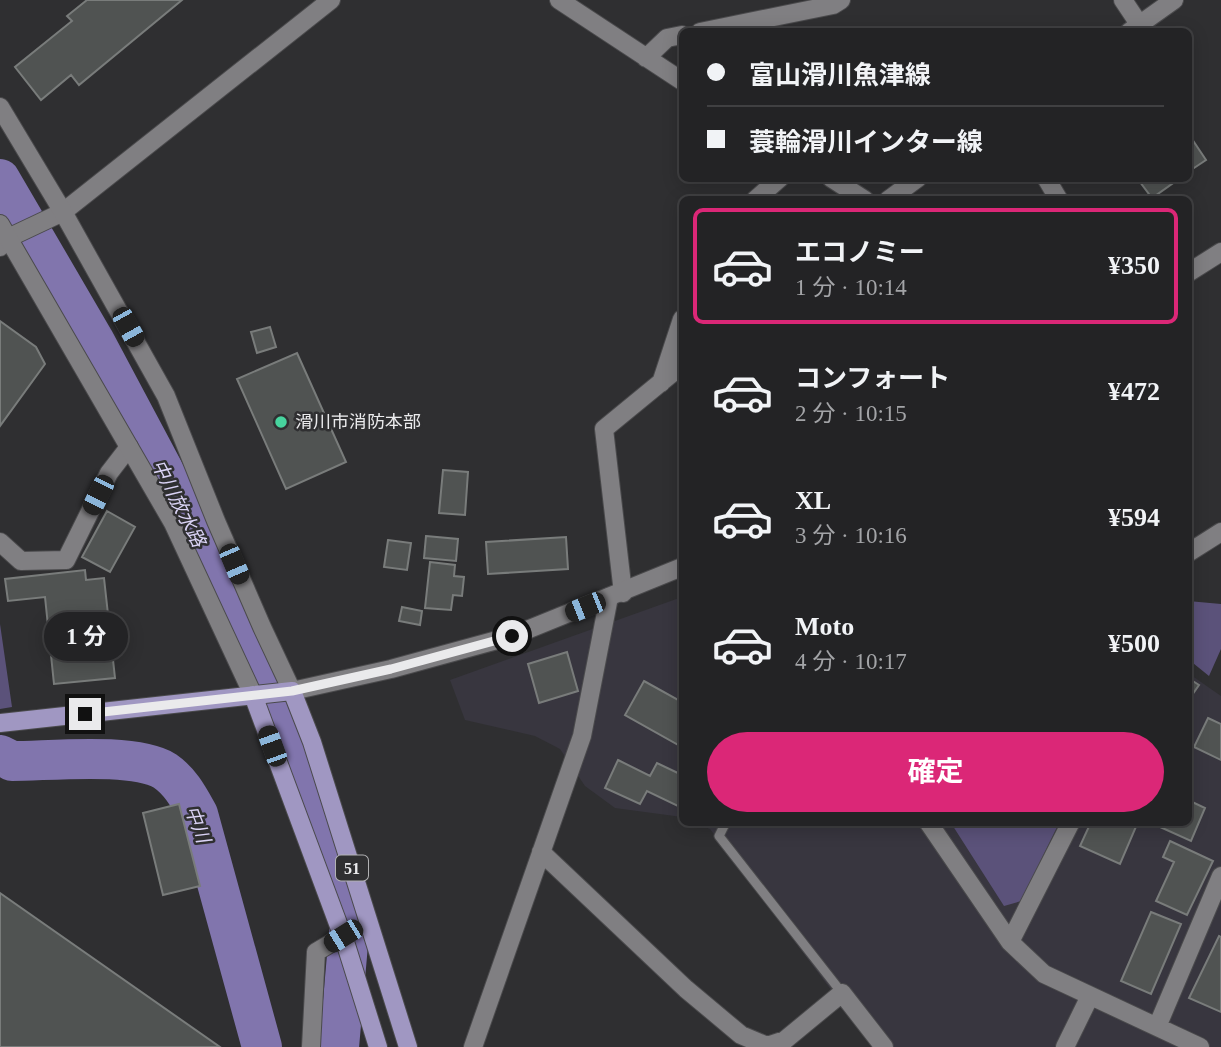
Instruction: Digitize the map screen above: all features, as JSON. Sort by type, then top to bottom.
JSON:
[{"type":"main road","points":[[0,723],[292,691]]},
{"type":"main road","name":"51","points":[[292,691],[312,742],[408,1047]]},
{"type":"main road","name":"51","points":[[253,695],[343,936],[378,1047]]},
{"type":"street","points":[[253,695],[173,523],[3,236],[63,212],[331,0]]},
{"type":"street","points":[[559,0],[679,79]]},
{"type":"street","points":[[720,28],[833,5],[841,0]]},
{"type":"street","points":[[1123,0],[1134,28],[1174,0]]},
{"type":"street","points":[[646,58],[667,38],[679,36]]},
{"type":"street","points":[[0,107],[63,212],[166,396],[226,545],[292,691],[391,669],[512,636],[679,568]]},
{"type":"street","points":[[760,196],[775,182]]},
{"type":"street","points":[[837,182],[859,196]]},
{"type":"street","points":[[893,196],[913,182]]},
{"type":"street","points":[[1192,270],[1221,252]]},
{"type":"street","points":[[661,383],[679,328]]},
{"type":"street","points":[[472,1047],[582,736],[616,595],[604,429],[679,368]]},
{"type":"street","points":[[0,542],[22,561],[66,560],[109,473],[129,447]]},
{"type":"street","points":[[1192,550],[1221,532]]},
{"type":"street","points":[[931,826],[1010,942],[1044,974],[1200,1047]]},
{"type":"street","points":[[1010,942],[1069,826]]},
{"type":"street","points":[[541,852],[686,989],[741,1035],[766,1046],[785,1040],[842,993],[884,1047]]},
{"type":"street","points":[[1157,1027],[1221,876]]},
{"type":"street","points":[[311,1047],[316,952],[343,936]]},
{"type":"street","points":[[1065,1047],[1090,996]]},
{"type":"lane","points":[[724,826],[719,836],[842,993]]},
{"type":"shaded area","points":[[679,598],[679,817],[615,808],[585,786],[560,749],[535,736],[465,720],[450,680]]},
{"type":"shaded area","points":[[1192,601],[1221,604],[1221,649],[1209,676],[1192,662]]},
{"type":"shaded area","points":[[0,624],[12,707],[0,709]]},
{"type":"shaded area","points":[[1192,676],[1221,696],[1221,1047],[874,1047],[710,829],[702,826],[1192,826]]},
{"type":"shaded area","points":[[953,826],[1058,826],[1021,901],[1004,906]]},
{"type":"building","points":[[87,0],[182,0],[79,85],[71,75],[41,100],[15,67],[72,21],[67,16]]},
{"type":"building","points":[[1192,139],[1206,160],[1192,169]]},
{"type":"building","points":[[1140,182],[1175,182],[1155,196],[1150,196]]},
{"type":"building","points":[[0,321],[36,347],[45,364],[0,426]]},
{"type":"building","points":[[270,327],[276,347],[257,353],[251,332]]},
{"type":"building","points":[[297,353],[346,462],[286,489],[237,379]]},
{"type":"building","points":[[443,470],[468,472],[465,515],[439,513]]},
{"type":"building","points":[[107,511],[135,527],[110,572],[82,557]]},
{"type":"building","points":[[426,536],[458,539],[456,561],[424,558]]},
{"type":"building","points":[[566,537],[568,569],[488,574],[486,542]]},
{"type":"building","points":[[388,540],[411,543],[407,570],[384,567]]},
{"type":"building","points":[[430,562],[455,565],[454,576],[464,577],[462,596],[453,595],[451,610],[425,608]]},
{"type":"building","points":[[85,570],[86,580],[104,578],[115,678],[54,684],[45,597],[8,601],[5,579]]},
{"type":"building","points":[[402,607],[422,611],[420,625],[399,621]]},
{"type":"building","points":[[567,652],[578,691],[539,703],[528,664]]},
{"type":"building","points":[[644,681],[679,700],[679,745],[625,715]]},
{"type":"building","points":[[1192,681],[1199,685],[1192,695]]},
{"type":"building","points":[[1208,718],[1221,724],[1221,760],[1194,747]]},
{"type":"building","points":[[618,760],[650,776],[657,763],[679,774],[679,807],[647,791],[640,804],[605,788]]},
{"type":"building","points":[[1192,802],[1205,808],[1191,841],[1158,826],[1192,826]]},
{"type":"building","points":[[179,804],[200,886],[163,895],[143,813]]},
{"type":"building","points":[[1089,826],[1136,826],[1120,864],[1080,846]]},
{"type":"building","points":[[1170,841],[1213,861],[1187,915],[1156,901],[1174,862],[1163,857]]},
{"type":"building","points":[[0,893],[220,1047],[0,1047]]},
{"type":"building","points":[[1151,912],[1181,924],[1151,994],[1121,981]]},
{"type":"building","points":[[1219,936],[1221,937],[1221,1012],[1189,998]]},
{"type":"waterway","name":"中川放水路","points":[[0,179],[94,340],[191,522],[288,748],[351,910],[339,1047]]},
{"type":"waterway","name":"中川","points":[[0,755],[12,761],[133,761],[165,771],[176,780],[198,814],[262,1047]]},
{"type":"place","name":"滑川市消防本部","points":[[281,422]]},
{"type":"route","points":[[85,714],[292,691],[391,669],[512,636]]}]
